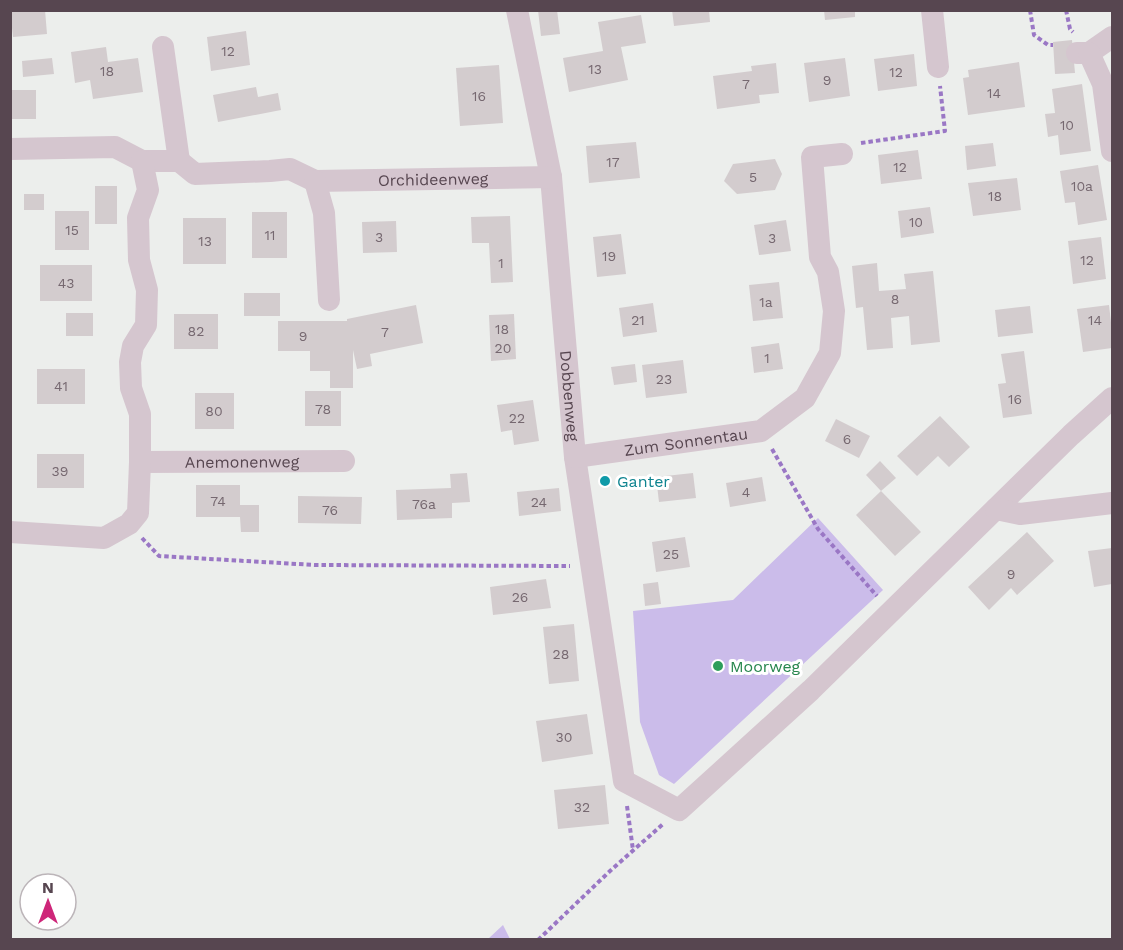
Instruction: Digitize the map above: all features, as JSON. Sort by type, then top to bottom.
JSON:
[{"type":"street","name":"Dobbenweg","points":[[517,10],[551,177],[575,458],[624,781]]},
{"type":"street","points":[[932,10],[939,67]]},
{"type":"street","points":[[1113,37],[1083,53],[1103,84],[1113,151]]},
{"type":"street","points":[[163,46],[179,161]]},
{"type":"street","name":"Orchideenweg","points":[[10,149],[115,147],[142,161],[179,161],[195,174],[290,169],[315,181],[551,177]]},
{"type":"street","name":"Zum Sonnentau","points":[[575,458],[761,430],[806,398],[830,354],[834,311],[828,272],[820,257],[812,157],[842,154]]},
{"type":"street","points":[[10,532],[104,538],[129,524],[138,513],[140,414],[130,388],[130,363],[133,346],[146,325],[147,290],[139,260],[138,218],[148,190],[142,161]]},
{"type":"street","points":[[315,181],[324,213],[329,300]]},
{"type":"street","points":[[624,781],[679,810],[811,690],[1071,435],[1113,398]]},
{"type":"street","name":"Anemonenweg","points":[[140,462],[344,461]]},
{"type":"street","points":[[996,509],[1020,514],[1113,503]]},
{"type":"path","points":[[1030,10],[1034,35],[1048,45],[1053,45]]},
{"type":"path","points":[[842,154],[862,142],[945,131],[939,67]]},
{"type":"path","points":[[761,430],[818,529],[891,611]]},
{"type":"path","points":[[129,524],[159,556],[315,565],[592,566]]},
{"type":"path","points":[[624,781],[633,850]]},
{"type":"path","points":[[538,939],[679,810]]},
{"type":"shaded area","name":"Moorweg","points":[[818,518],[883,590],[674,784],[659,775],[640,722],[633,611],[733,600]]},
{"type":"shaded area","points":[[503,925],[510,939],[488,939]]},
{"type":"building","points":[[10,10],[45,10],[47,34],[13,37]]},
{"type":"building","points":[[538,10],[557,10],[560,34],[541,36]]},
{"type":"building","points":[[672,10],[709,10],[710,22],[674,26]]},
{"type":"building","points":[[824,10],[855,10],[855,17],[825,20]]},
{"type":"building","points":[[641,15],[646,43],[621,47],[628,80],[569,92],[563,58],[603,51],[598,22]]},
{"type":"building","points":[[246,31],[250,65],[211,71],[207,37]]},
{"type":"building","points":[[1072,40],[1075,73],[1055,74],[1053,42]]},
{"type":"building","points":[[106,47],[108,62],[138,58],[143,92],[93,99],[90,80],[75,83],[71,52]]},
{"type":"building","points":[[914,54],[917,86],[878,91],[874,59]]},
{"type":"building","points":[[52,58],[54,74],[23,77],[22,61]]},
{"type":"building","points":[[845,58],[850,96],[809,102],[804,63]]},
{"type":"building","points":[[1019,62],[1025,107],[968,115],[963,78],[969,77],[968,70]]},
{"type":"building","points":[[776,63],[779,93],[759,95],[760,103],[717,109],[713,76],[752,71],[751,66]]},
{"type":"building","points":[[499,65],[503,123],[460,126],[456,68]]},
{"type":"building","points":[[1082,84],[1091,151],[1060,155],[1058,135],[1048,137],[1045,114],[1055,113],[1052,89]]},
{"type":"building","points":[[256,87],[258,97],[278,93],[281,110],[218,122],[213,95]]},
{"type":"building","points":[[10,90],[36,90],[36,119],[10,119]]},
{"type":"building","points":[[636,142],[640,178],[589,183],[586,146]]},
{"type":"building","points":[[993,143],[996,166],[967,170],[965,146]]},
{"type":"building","points":[[918,150],[922,179],[881,184],[878,155]]},
{"type":"building","points":[[775,159],[782,174],[775,190],[737,194],[724,181],[733,164]]},
{"type":"building","points":[[1098,165],[1107,220],[1078,225],[1075,202],[1065,203],[1060,171]]},
{"type":"building","points":[[1017,178],[1021,210],[973,216],[968,183]]},
{"type":"building","points":[[95,186],[117,186],[117,224],[95,224]]},
{"type":"building","points":[[24,194],[44,194],[44,210],[24,210]]},
{"type":"building","points":[[930,207],[934,233],[901,238],[898,211]]},
{"type":"building","points":[[55,211],[89,211],[89,250],[55,250]]},
{"type":"building","points":[[252,212],[287,212],[287,258],[252,258]]},
{"type":"building","points":[[510,216],[513,282],[491,283],[489,243],[472,243],[471,217]]},
{"type":"building","points":[[183,218],[226,218],[226,264],[183,264]]},
{"type":"building","points":[[786,220],[791,251],[759,255],[754,225]]},
{"type":"building","points":[[396,221],[397,252],[363,253],[362,222]]},
{"type":"building","points":[[621,234],[626,274],[597,277],[593,237]]},
{"type":"building","points":[[1101,237],[1106,279],[1073,284],[1068,241]]},
{"type":"building","points":[[877,263],[879,291],[906,289],[904,274],[933,271],[940,342],[911,345],[909,316],[891,318],[893,348],[867,350],[863,307],[856,308],[852,266]]},
{"type":"building","points":[[40,265],[92,265],[92,301],[40,301]]},
{"type":"building","points":[[779,282],[783,318],[753,321],[749,285]]},
{"type":"building","points":[[244,293],[280,293],[280,316],[244,316]]},
{"type":"building","points":[[653,303],[657,332],[623,337],[619,308]]},
{"type":"building","points":[[416,305],[423,343],[370,354],[372,366],[357,369],[353,350],[353,388],[330,388],[330,371],[310,371],[310,351],[278,351],[278,321],[347,321],[347,319]]},
{"type":"building","points":[[1109,305],[1112,348],[1083,352],[1077,309]]},
{"type":"building","points":[[1030,306],[1033,333],[998,337],[995,310]]},
{"type":"building","points":[[66,313],[93,313],[93,336],[66,336]]},
{"type":"building","points":[[174,314],[218,314],[218,349],[174,349]]},
{"type":"building","points":[[514,314],[516,359],[491,361],[489,315]]},
{"type":"building","points":[[779,343],[783,369],[754,373],[751,347]]},
{"type":"building","points":[[1024,351],[1032,414],[1003,418],[998,384],[1006,383],[1001,354]]},
{"type":"building","points":[[683,360],[687,393],[646,398],[642,365]]},
{"type":"building","points":[[635,364],[637,382],[614,385],[611,367]]},
{"type":"building","points":[[37,369],[85,369],[85,404],[37,404]]},
{"type":"building","points":[[305,391],[341,391],[341,426],[305,426]]},
{"type":"building","points":[[195,393],[234,393],[234,429],[195,429]]},
{"type":"building","points":[[533,400],[539,441],[514,445],[512,430],[501,432],[497,405]]},
{"type":"building","points":[[940,416],[970,447],[949,467],[938,456],[917,476],[897,456]]},
{"type":"building","points":[[836,419],[870,436],[859,458],[825,441]]},
{"type":"building","points":[[37,454],[84,454],[84,488],[37,488]]},
{"type":"building","points":[[880,461],[896,478],[881,491],[866,475]]},
{"type":"building","points":[[467,473],[470,502],[452,503],[452,518],[397,520],[396,490],[451,488],[450,474]]},
{"type":"building","points":[[693,473],[696,498],[659,502],[656,477]]},
{"type":"building","points":[[762,477],[766,501],[730,507],[726,483]]},
{"type":"building","points":[[196,485],[240,485],[240,505],[259,505],[259,532],[241,532],[240,517],[196,517]]},
{"type":"building","points":[[559,488],[561,511],[519,516],[517,492]]},
{"type":"building","points":[[881,491],[921,532],[895,556],[856,515]]},
{"type":"building","points":[[298,496],[362,497],[361,524],[298,523]]},
{"type":"building","points":[[1027,532],[1054,561],[1017,595],[1011,588],[989,610],[968,587]]},
{"type":"building","points":[[685,537],[690,567],[656,572],[652,542]]},
{"type":"building","points":[[1112,548],[1112,584],[1094,587],[1088,551]]},
{"type":"building","points":[[546,579],[551,608],[493,615],[490,587]]},
{"type":"building","points":[[658,582],[661,604],[645,606],[643,584]]},
{"type":"building","points":[[574,624],[579,681],[549,684],[543,627]]},
{"type":"building","points":[[587,714],[593,754],[542,762],[536,721]]},
{"type":"building","points":[[605,785],[609,824],[558,829],[554,790]]},
{"type":"place","name":"Ganter","points":[[605,481]]},
{"type":"place","name":"Moorweg","points":[[718,666]]}]
